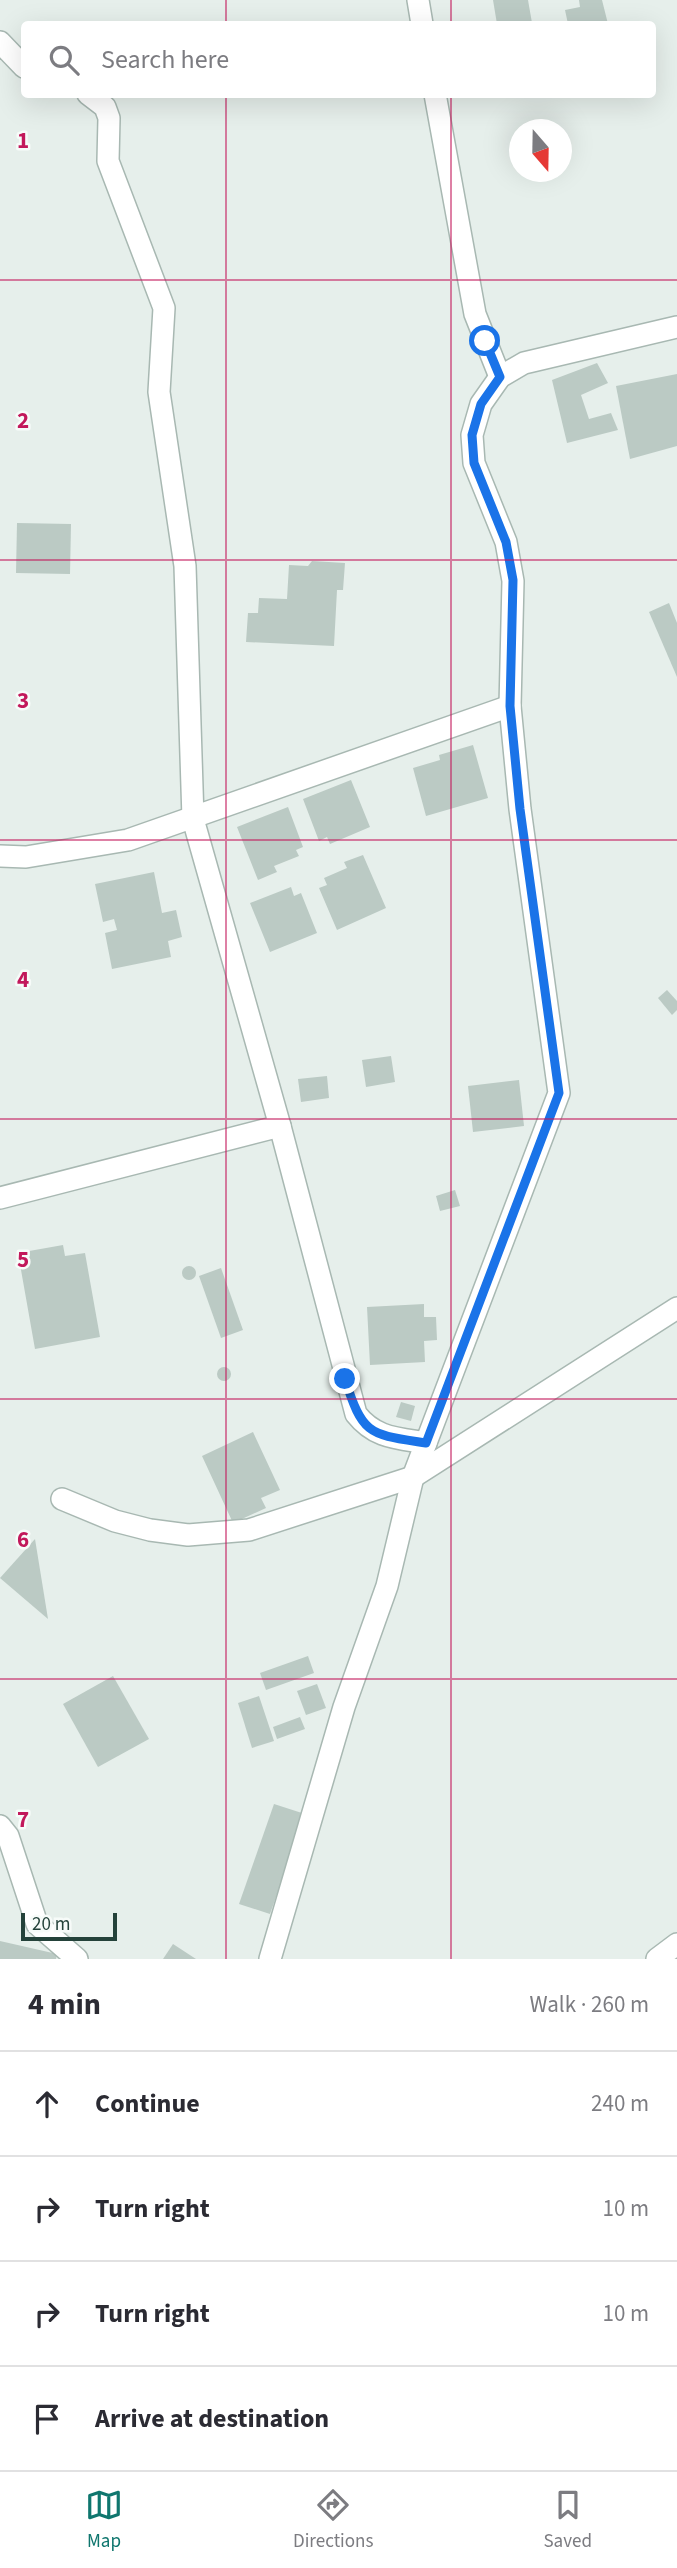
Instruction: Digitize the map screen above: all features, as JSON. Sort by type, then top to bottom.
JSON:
[{"type":"street","points":[[418,0],[422,21]]},
{"type":"street","points":[[0,42],[21,64]]},
{"type":"street","points":[[93,98],[105,107],[109,118],[108,161],[164,308],[159,392],[185,566],[193,819],[280,1126],[356,1414],[367,1429],[380,1436],[426,1443]]},
{"type":"street","points":[[436,98],[475,314],[500,377]]},
{"type":"street","points":[[270,1959],[344,1707],[387,1586],[413,1477],[559,1093],[520,809],[510,706],[513,580],[506,542],[474,463],[472,435],[481,404],[500,377],[524,363],[677,327]]},
{"type":"street","points":[[0,856],[26,857],[128,840],[510,706]]},
{"type":"street","points":[[0,1198],[280,1126]]},
{"type":"street","points":[[62,1499],[115,1521],[150,1530],[187,1535],[222,1535],[249,1530],[413,1477],[677,1308]]},
{"type":"street","points":[[0,1826],[8,1836],[37,1924],[77,1959]]},
{"type":"street","points":[[657,1959],[677,1944]]},
{"type":"building","points":[[493,0],[528,0],[532,21],[496,21]]},
{"type":"building","points":[[579,0],[602,0],[607,21],[567,21],[565,10],[580,7]]},
{"type":"building","points":[[597,363],[608,383],[581,395],[589,419],[611,413],[618,430],[567,443],[552,380]]},
{"type":"building","points":[[677,374],[677,446],[630,459],[616,386]]},
{"type":"building","points":[[17,523],[71,524],[70,574],[16,573]]},
{"type":"building","points":[[312,561],[345,563],[343,590],[337,590],[334,646],[246,642],[248,613],[258,613],[259,598],[287,599],[289,565],[308,566]]},
{"type":"building","points":[[669,603],[677,623],[677,677],[649,612]]},
{"type":"building","points":[[473,745],[488,798],[426,816],[413,768],[440,760],[439,755]]},
{"type":"building","points":[[351,780],[370,827],[330,844],[327,837],[319,841],[303,799]]},
{"type":"building","points":[[288,807],[303,847],[296,850],[299,856],[274,866],[277,872],[258,880],[237,827]]},
{"type":"building","points":[[363,855],[386,908],[337,930],[319,888],[327,885],[324,878],[347,868],[344,862]]},
{"type":"building","points":[[154,872],[162,913],[176,910],[182,937],[168,941],[171,957],[112,969],[105,933],[117,930],[114,919],[103,922],[95,884]]},
{"type":"building","points":[[291,887],[294,896],[301,893],[317,933],[270,952],[250,903]]},
{"type":"building","points":[[667,990],[677,1001],[677,1010],[672,1015],[658,998]]},
{"type":"building","points":[[391,1056],[395,1082],[366,1087],[362,1060]]},
{"type":"building","points":[[327,1076],[329,1098],[301,1102],[298,1079]]},
{"type":"building","points":[[519,1080],[524,1126],[473,1132],[468,1086]]},
{"type":"building","points":[[455,1190],[460,1206],[440,1211],[436,1196]]},
{"type":"building","points":[[63,1245],[65,1256],[85,1253],[100,1337],[35,1349],[18,1253]]},
{"type":"building","points":[[189,1266],[194,1268],[194,1278],[189,1280],[184,1278],[182,1273],[184,1268]]},
{"type":"building","points":[[221,1268],[243,1330],[221,1338],[199,1276]]},
{"type":"building","points":[[424,1304],[424,1317],[436,1317],[437,1340],[424,1341],[425,1362],[370,1365],[367,1307]]},
{"type":"building","points":[[224,1367],[229,1369],[229,1379],[224,1381],[219,1379],[217,1374],[219,1369]]},
{"type":"building","points":[[401,1402],[415,1406],[411,1421],[396,1417]]},
{"type":"building","points":[[253,1432],[280,1490],[261,1498],[266,1508],[233,1523],[202,1456]]},
{"type":"building","points":[[35,1539],[48,1619],[0,1578]]},
{"type":"building","points":[[308,1656],[314,1673],[266,1690],[260,1673]]},
{"type":"building","points":[[113,1676],[149,1739],[98,1767],[63,1704]]},
{"type":"building","points":[[317,1684],[326,1708],[306,1715],[297,1691]]},
{"type":"building","points":[[259,1696],[274,1741],[252,1748],[238,1703]]},
{"type":"building","points":[[300,1717],[305,1729],[277,1739],[273,1727]]},
{"type":"building","points":[[274,1804],[305,1814],[270,1914],[239,1904]]},
{"type":"building","points":[[0,1941],[57,1954],[56,1959],[0,1959]]},
{"type":"building","points":[[173,1944],[196,1959],[163,1959]]},
{"type":"route","points":[[345,1379],[356,1414],[367,1429],[380,1436],[426,1443],[559,1093],[520,809],[510,706],[513,580],[506,542],[474,463],[472,435],[481,404],[500,377],[485,341]]}]
